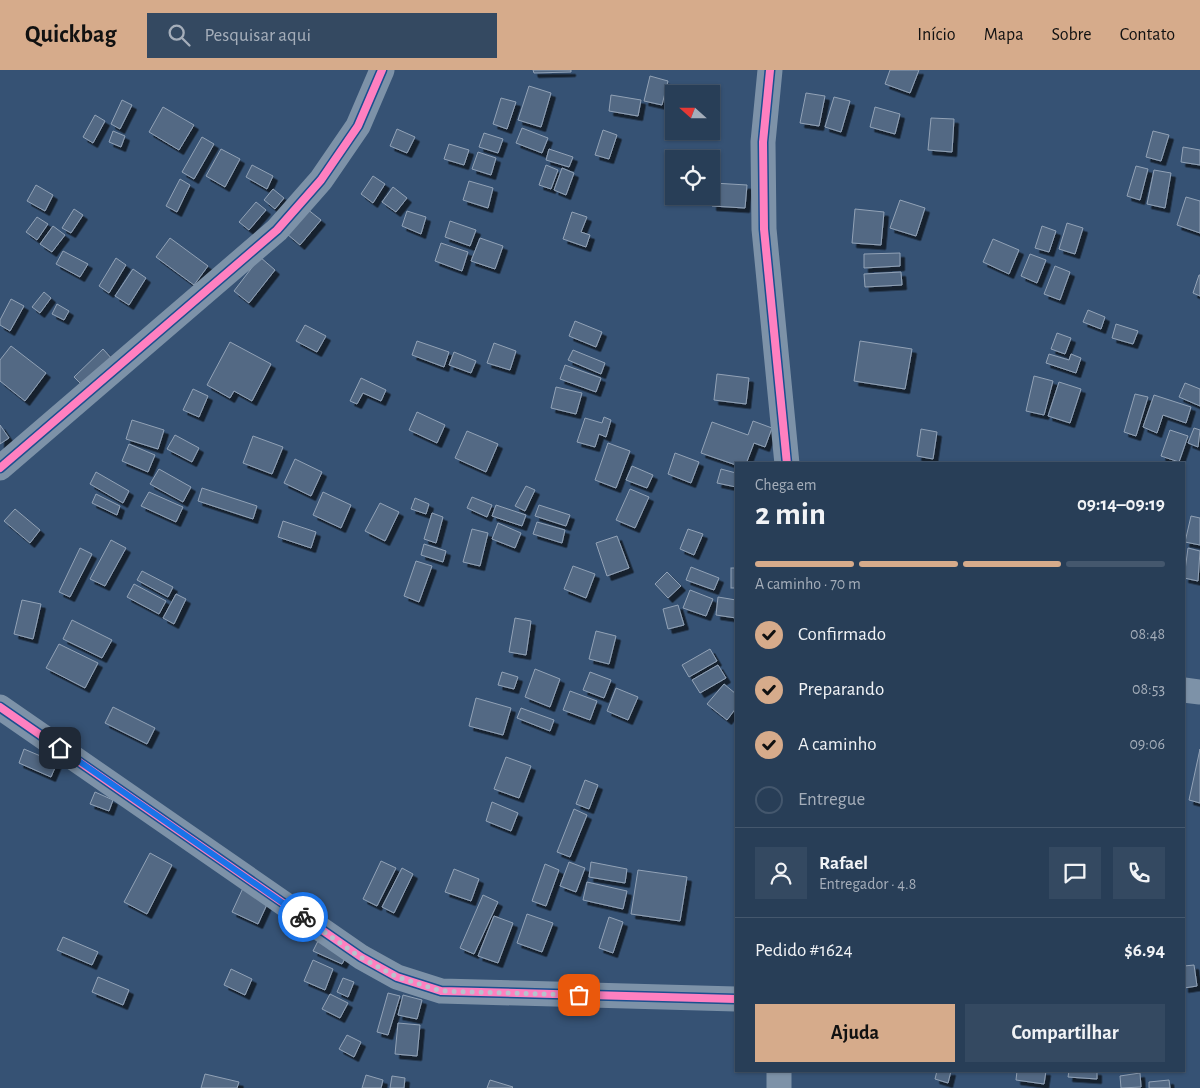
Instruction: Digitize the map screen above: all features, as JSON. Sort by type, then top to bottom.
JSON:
[{"type":"street","points":[[0,468],[277,230],[321,180],[358,126],[382,70]]},
{"type":"street","points":[[770,70],[764,142],[764,229],[787,462]]},
{"type":"street","points":[[1185,690],[1200,692]]},
{"type":"street","points":[[0,707],[360,957],[397,977],[441,991],[735,999]]},
{"type":"street","points":[[778,1088],[779,1072]]},
{"type":"building","points":[[533,70],[571,70],[571,72],[534,73]]},
{"type":"building","points":[[890,70],[919,70],[910,93],[885,84]]},
{"type":"building","points":[[650,76],[668,81],[667,85],[665,85],[662,105],[644,101]]},
{"type":"building","points":[[529,86],[551,93],[541,127],[518,120]]},
{"type":"building","points":[[806,93],[825,96],[819,126],[800,123]]},
{"type":"building","points":[[611,95],[641,100],[638,116],[609,111]]},
{"type":"building","points":[[834,97],[850,101],[841,132],[825,127]]},
{"type":"building","points":[[501,98],[516,102],[507,129],[493,124]]},
{"type":"building","points":[[122,100],[132,105],[120,129],[111,124]]},
{"type":"building","points":[[163,107],[194,125],[179,150],[149,132]]},
{"type":"building","points":[[875,107],[900,114],[895,134],[870,127]]},
{"type":"building","points":[[95,115],[105,121],[93,143],[83,137]]},
{"type":"building","points":[[931,118],[954,119],[952,152],[928,150]]},
{"type":"building","points":[[522,128],[548,138],[542,153],[516,143]]},
{"type":"building","points":[[397,129],[415,137],[407,153],[390,146]]},
{"type":"building","points":[[603,130],[617,135],[609,159],[595,155]]},
{"type":"building","points":[[113,131],[125,136],[121,147],[109,142]]},
{"type":"building","points":[[1153,131],[1169,135],[1161,161],[1146,157]]},
{"type":"building","points":[[484,133],[503,139],[498,153],[479,147]]},
{"type":"building","points":[[202,137],[214,144],[194,179],[182,172]]},
{"type":"building","points":[[449,144],[469,150],[464,165],[444,159]]},
{"type":"building","points":[[1183,147],[1200,150],[1200,165],[1181,162]]},
{"type":"building","points":[[221,149],[240,159],[225,187],[206,176]]},
{"type":"building","points":[[549,149],[573,157],[569,167],[546,160]]},
{"type":"building","points":[[478,152],[496,158],[491,175],[472,169]]},
{"type":"building","points":[[252,165],[273,176],[267,189],[246,177]]},
{"type":"building","points":[[546,165],[558,170],[551,189],[539,185]]},
{"type":"building","points":[[1136,166],[1148,169],[1140,200],[1127,196]]},
{"type":"building","points":[[562,168],[574,173],[566,195],[554,190]]},
{"type":"building","points":[[1154,170],[1171,173],[1165,208],[1147,204]]},
{"type":"building","points":[[373,176],[385,184],[373,203],[361,194]]},
{"type":"building","points":[[180,179],[190,185],[177,212],[166,206]]},
{"type":"building","points":[[469,181],[493,188],[488,208],[463,200]]},
{"type":"building","points":[[720,183],[747,185],[745,208],[712,206],[720,205]]},
{"type":"building","points":[[36,185],[53,195],[45,211],[27,201]]},
{"type":"building","points":[[393,187],[407,198],[396,212],[382,202]]},
{"type":"building","points":[[273,189],[284,198],[275,209],[264,200]]},
{"type":"building","points":[[1186,197],[1200,201],[1200,233],[1177,225]]},
{"type":"building","points":[[900,200],[925,208],[916,236],[890,228]]},
{"type":"building","points":[[256,202],[266,210],[249,230],[239,222]]},
{"type":"building","points":[[74,209],[83,215],[71,233],[62,228]]},
{"type":"building","points":[[307,209],[321,220],[300,245],[287,234]]},
{"type":"building","points":[[855,209],[884,212],[881,245],[852,243]]},
{"type":"building","points":[[407,211],[426,217],[421,234],[402,226]]},
{"type":"building","points":[[572,212],[587,217],[581,232],[590,235],[586,247],[563,239]]},
{"type":"building","points":[[37,217],[48,224],[37,240],[26,232]]},
{"type":"building","points":[[450,221],[476,230],[470,246],[445,237]]},
{"type":"building","points":[[1067,223],[1083,228],[1075,254],[1059,249]]},
{"type":"building","points":[[53,226],[65,235],[52,252],[40,244]]},
{"type":"building","points":[[1042,226],[1056,231],[1049,252],[1035,248]]},
{"type":"building","points":[[170,238],[208,266],[194,285],[156,257]]},
{"type":"building","points":[[480,238],[503,246],[495,269],[471,261]]},
{"type":"building","points":[[993,239],[1019,250],[1009,274],[983,262]]},
{"type":"building","points":[[441,243],[468,252],[462,271],[435,261]]},
{"type":"building","points":[[63,251],[88,264],[80,277],[56,264]]},
{"type":"building","points":[[900,253],[900,266],[864,268],[864,254]]},
{"type":"building","points":[[1030,254],[1046,260],[1037,283],[1021,276]]},
{"type":"building","points":[[260,257],[275,270],[249,303],[234,291]]},
{"type":"building","points":[[116,258],[126,265],[109,293],[99,286]]},
{"type":"building","points":[[1055,266],[1070,272],[1060,300],[1044,294]]},
{"type":"building","points":[[133,269],[146,278],[129,305],[115,296]]},
{"type":"building","points":[[901,272],[902,285],[865,287],[864,274]]},
{"type":"building","points":[[1200,275],[1200,296],[1193,293]]},
{"type":"building","points":[[44,292],[51,298],[40,313],[32,307]]},
{"type":"building","points":[[11,299],[24,306],[10,331],[0,325],[0,320]]},
{"type":"building","points":[[57,304],[69,311],[64,320],[52,314]]},
{"type":"building","points":[[1088,310],[1105,317],[1101,329],[1083,322]]},
{"type":"building","points":[[575,321],[602,332],[596,347],[569,336]]},
{"type":"building","points":[[1116,324],[1138,331],[1133,344],[1112,338]]},
{"type":"building","points":[[305,325],[326,336],[317,352],[296,341]]},
{"type":"building","points":[[1057,333],[1071,338],[1065,354],[1051,349]]},
{"type":"building","points":[[417,341],[449,352],[444,367],[412,355]]},
{"type":"building","points":[[860,341],[912,349],[905,389],[854,381]]},
{"type":"building","points":[[230,342],[271,364],[252,401],[234,391],[230,398],[207,385]]},
{"type":"building","points":[[494,343],[516,351],[510,370],[487,363]]},
{"type":"building","points":[[11,346],[46,373],[25,401],[0,381],[0,360]]},
{"type":"building","points":[[103,349],[113,360],[85,388],[74,377]]},
{"type":"building","points":[[573,350],[605,363],[601,374],[568,360]]},
{"type":"building","points":[[454,352],[476,361],[471,373],[449,365]]},
{"type":"building","points":[[1049,354],[1069,360],[1071,354],[1081,358],[1076,373],[1046,363]]},
{"type":"building","points":[[565,365],[601,378],[596,392],[560,379]]},
{"type":"building","points":[[717,374],[749,378],[746,404],[714,400]]},
{"type":"building","points":[[1034,376],[1053,381],[1044,415],[1026,411]]},
{"type":"building","points":[[361,378],[386,390],[381,401],[363,393],[357,404],[350,401]]},
{"type":"building","points":[[1059,382],[1081,389],[1070,423],[1048,416]]},
{"type":"building","points":[[1185,383],[1200,389],[1200,406],[1179,397]]},
{"type":"building","points":[[556,387],[582,393],[576,414],[551,408]]},
{"type":"building","points":[[193,389],[208,396],[199,417],[183,410]]},
{"type":"building","points":[[1135,394],[1148,397],[1136,436],[1124,432]]},
{"type":"building","points":[[1154,395],[1191,407],[1186,423],[1163,415],[1157,433],[1143,427]]},
{"type":"building","points":[[417,412],[445,425],[437,443],[409,430]]},
{"type":"building","points":[[604,417],[611,420],[606,437],[599,434],[595,447],[577,442],[585,418],[602,423]]},
{"type":"building","points":[[132,420],[164,430],[158,449],[126,439]]},
{"type":"building","points":[[753,421],[772,428],[765,447],[754,443],[747,462],[735,462],[735,465],[701,453],[712,422],[748,435]]},
{"type":"building","points":[[0,425],[9,438],[0,444]]},
{"type":"building","points":[[1194,428],[1200,430],[1198,447],[1188,443]]},
{"type":"building","points":[[921,429],[937,432],[933,459],[917,456]]},
{"type":"building","points":[[1170,430],[1188,436],[1179,462],[1161,456]]},
{"type":"building","points":[[467,431],[498,444],[486,472],[455,458]]},
{"type":"building","points":[[175,435],[199,448],[192,462],[167,449]]},
{"type":"building","points":[[253,436],[283,447],[272,474],[243,463]]},
{"type":"building","points":[[608,443],[630,451],[616,488],[595,480]]},
{"type":"building","points":[[129,444],[155,455],[148,472],[122,461]]},
{"type":"building","points":[[675,453],[699,462],[691,483],[668,474]]},
{"type":"building","points":[[295,459],[322,472],[311,496],[284,483]]},
{"type":"building","points":[[632,466],[653,475],[647,488],[626,480]]},
{"type":"building","points":[[159,469],[191,487],[183,502],[150,484]]},
{"type":"building","points":[[721,469],[735,473],[735,487],[717,483]]},
{"type":"building","points":[[96,472],[129,491],[123,503],[90,484]]},
{"type":"building","points":[[526,486],[535,490],[525,511],[515,506]]},
{"type":"building","points":[[202,488],[257,506],[253,519],[198,501]]},
{"type":"building","points":[[630,489],[649,497],[635,528],[616,520]]},
{"type":"building","points":[[149,492],[183,507],[176,522],[141,506]]},
{"type":"building","points":[[323,492],[351,505],[341,528],[313,515]]},
{"type":"building","points":[[96,494],[120,506],[117,515],[92,503]]},
{"type":"building","points":[[472,497],[492,505],[487,517],[467,508]]},
{"type":"building","points":[[415,498],[429,504],[426,514],[411,509]]},
{"type":"building","points":[[380,503],[399,512],[385,541],[365,531]]},
{"type":"building","points":[[496,505],[526,515],[522,526],[492,516]]},
{"type":"building","points":[[539,505],[570,515],[566,526],[535,516]]},
{"type":"building","points":[[15,509],[40,530],[30,543],[4,521]]},
{"type":"building","points":[[432,513],[443,517],[436,543],[424,539]]},
{"type":"building","points":[[1191,516],[1200,518],[1200,545],[1185,542]]},
{"type":"building","points":[[283,521],[316,532],[311,548],[278,537]]},
{"type":"building","points":[[537,522],[565,530],[562,543],[533,534]]},
{"type":"building","points":[[498,523],[521,533],[515,548],[492,539]]},
{"type":"building","points":[[472,529],[488,533],[480,566],[463,562]]},
{"type":"building","points":[[688,529],[703,534],[694,555],[680,549]]},
{"type":"building","points":[[617,536],[629,568],[607,576],[596,543]]},
{"type":"building","points":[[111,540],[126,548],[105,586],[90,579]]},
{"type":"building","points":[[424,544],[446,551],[443,562],[421,555]]},
{"type":"building","points":[[80,548],[92,554],[70,597],[59,592]]},
{"type":"building","points":[[1188,548],[1200,551],[1198,581],[1185,578]]},
{"type":"building","points":[[416,561],[432,566],[419,602],[404,596]]},
{"type":"building","points":[[573,566],[595,574],[586,598],[564,589]]},
{"type":"building","points":[[691,567],[719,578],[714,590],[686,580]]},
{"type":"building","points":[[731,568],[735,568],[735,588],[731,588]]},
{"type":"building","points":[[142,571],[173,587],[168,597],[137,580]]},
{"type":"building","points":[[667,572],[681,586],[668,598],[655,584]]},
{"type":"building","points":[[134,584],[166,601],[159,614],[127,597]]},
{"type":"building","points":[[690,590],[713,599],[706,616],[683,608]]},
{"type":"building","points":[[176,594],[186,599],[174,624],[163,618]]},
{"type":"building","points":[[718,597],[735,600],[735,618],[716,615]]},
{"type":"building","points":[[22,600],[41,604],[33,639],[14,634]]},
{"type":"building","points":[[678,605],[684,625],[668,629],[663,609]]},
{"type":"building","points":[[515,618],[531,621],[526,655],[509,652]]},
{"type":"building","points":[[72,620],[112,640],[102,658],[63,639]]},
{"type":"building","points":[[596,631],[616,636],[609,664],[589,659]]},
{"type":"building","points":[[59,644],[98,663],[85,688],[46,668]]},
{"type":"building","points":[[710,649],[717,661],[689,677],[682,665]]},
{"type":"building","points":[[718,665],[726,678],[700,693],[692,680]]},
{"type":"building","points":[[535,669],[560,679],[550,707],[525,697]]},
{"type":"building","points":[[502,672],[518,677],[514,689],[498,685]]},
{"type":"building","points":[[590,672],[611,680],[604,698],[583,690]]},
{"type":"building","points":[[724,684],[735,693],[735,709],[727,720],[707,704]]},
{"type":"building","points":[[616,688],[638,697],[628,720],[607,711]]},
{"type":"building","points":[[570,691],[597,701],[590,720],[563,710]]},
{"type":"building","points":[[476,698],[511,708],[503,735],[469,726]]},
{"type":"building","points":[[113,707],[155,728],[147,744],[105,723]]},
{"type":"building","points":[[521,708],[554,720],[550,731],[517,718]]},
{"type":"building","points":[[24,749],[57,763],[51,777],[19,763]]},
{"type":"building","points":[[1200,749],[1200,803],[1189,800]]},
{"type":"building","points":[[506,757],[531,766],[519,798],[494,789]]},
{"type":"building","points":[[585,780],[598,785],[589,809],[576,804]]},
{"type":"building","points":[[95,792],[113,800],[109,811],[90,804]]},
{"type":"building","points":[[492,802],[518,813],[511,831],[486,821]]},
{"type":"building","points":[[574,809],[587,815],[570,857],[557,852]]},
{"type":"building","points":[[150,853],[172,865],[147,914],[124,902]]},
{"type":"building","points":[[381,861],[396,868],[377,906],[363,899]]},
{"type":"building","points":[[569,862],[585,868],[576,892],[560,886]]},
{"type":"building","points":[[591,862],[627,869],[625,883],[589,877]]},
{"type":"building","points":[[545,864],[559,870],[546,906],[532,901]]},
{"type":"building","points":[[402,868],[413,874],[394,913],[382,907]]},
{"type":"building","points":[[454,869],[479,879],[471,901],[445,892]]},
{"type":"building","points":[[638,870],[687,877],[680,921],[631,914]]},
{"type":"building","points":[[587,882],[627,891],[623,909],[583,900]]},
{"type":"building","points":[[243,888],[269,900],[258,924],[232,912]]},
{"type":"building","points":[[483,895],[498,902],[474,954],[460,948]]},
{"type":"building","points":[[527,914],[553,923],[542,952],[517,943]]},
{"type":"building","points":[[494,916],[513,923],[498,963],[478,956]]},
{"type":"building","points":[[609,917],[623,922],[613,953],[599,948]]},
{"type":"building","points":[[63,937],[98,952],[92,965],[57,950]]},
{"type":"building","points":[[319,939],[348,953],[342,964],[313,951]]},
{"type":"building","points":[[313,960],[333,969],[325,990],[304,981]]},
{"type":"building","points":[[1194,965],[1197,986],[1185,988],[1185,966]]},
{"type":"building","points":[[231,969],[252,979],[245,995],[224,985]]},
{"type":"building","points":[[98,977],[129,990],[123,1005],[92,992]]},
{"type":"building","points":[[343,978],[354,982],[348,997],[337,992]]},
{"type":"building","points":[[388,993],[400,996],[388,1035],[377,1032]]},
{"type":"building","points":[[330,994],[348,1003],[340,1018],[322,1009]]},
{"type":"building","points":[[403,995],[422,1000],[417,1019],[398,1015]]},
{"type":"building","points":[[398,1023],[420,1025],[417,1056],[395,1054]]},
{"type":"building","points":[[347,1035],[361,1042],[354,1057],[339,1049]]},
{"type":"building","points":[[937,1072],[951,1072],[948,1083],[935,1079]]},
{"type":"building","points":[[1017,1072],[1046,1072],[1044,1084],[1016,1080]]},
{"type":"building","points":[[1069,1072],[1097,1072],[1097,1079],[1068,1077]]},
{"type":"building","points":[[1140,1073],[1141,1087],[1121,1088],[1120,1076]]},
{"type":"building","points":[[205,1074],[239,1082],[237,1088],[201,1088]]},
{"type":"building","points":[[366,1075],[383,1080],[381,1088],[362,1088]]},
{"type":"building","points":[[392,1076],[405,1078],[404,1088],[390,1088]]},
{"type":"building","points":[[490,1080],[513,1087],[487,1088]]},
{"type":"building","points":[[1169,1080],[1170,1088],[1149,1088],[1149,1082]]},
{"type":"cycle path","points":[[0,468],[277,230],[321,180],[358,126],[382,70]]},
{"type":"cycle path","points":[[770,70],[763,142],[764,229],[787,462]]},
{"type":"cycle path","points":[[0,707],[361,957],[397,977],[441,991],[735,999]]},
{"type":"way so far","points":[[303,917],[360,957],[397,977],[441,991],[579,995]]},
{"type":"route","points":[[60,748],[303,917]]}]
